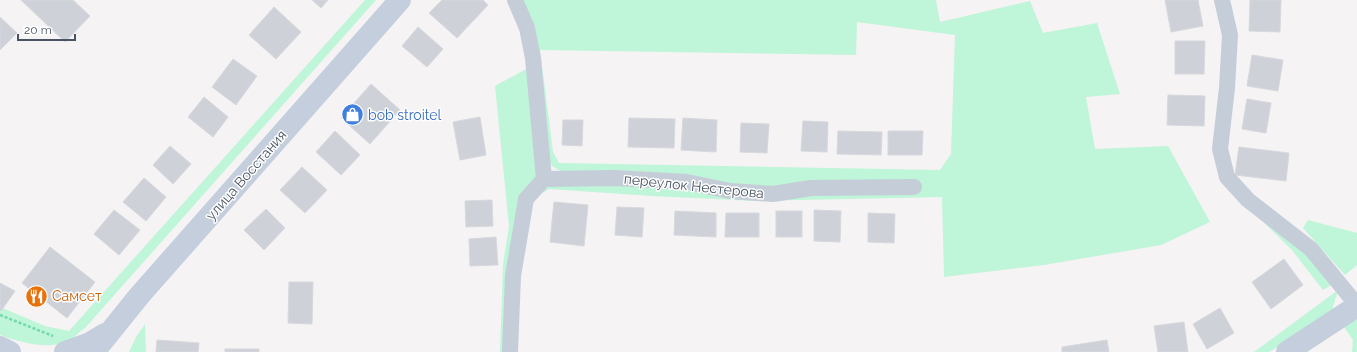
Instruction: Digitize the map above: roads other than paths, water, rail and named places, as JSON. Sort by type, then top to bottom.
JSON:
[{"type":"street","name":"улица Восстания","points":[[94,352],[149,284],[400,0]]},
{"type":"street","points":[[510,352],[513,276],[526,199],[544,179],[533,58],[527,28],[515,0]]},
{"type":"street","points":[[1222,0],[1230,35],[1227,88],[1220,149],[1227,177],[1248,200],[1311,249],[1357,306],[1287,352]]},
{"type":"street","name":"переулок Нестерова","points":[[544,179],[615,178],[687,182],[730,191],[773,194],[811,188],[914,187]]},
{"type":"street","points":[[61,344],[90,343],[111,330]]},
{"type":"street","points":[[110,352],[111,330]]},
{"type":"street","points":[[0,347],[10,352]]},
{"type":"place","name":"bob stroitel","points":[[352,115]]},
{"type":"place","name":"Самсет","points":[[37,296]]}]
